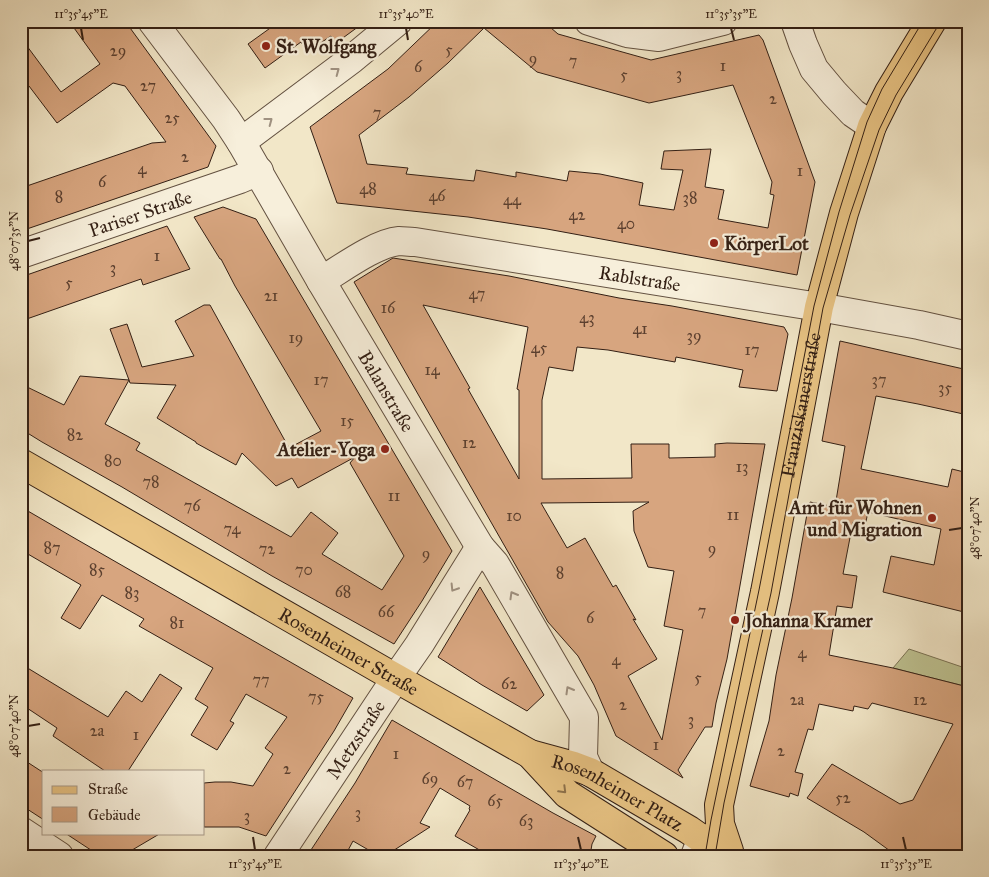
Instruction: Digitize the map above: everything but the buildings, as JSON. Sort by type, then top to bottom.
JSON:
[{"type":"main road","name":"Franziskanerstraße","points":[[728,856],[729,850],[720,824],[719,805],[765,592],[818,307],[844,213],[872,126],[888,92],[932,21]]},
{"type":"main road","name":"Rosenheimer Straße","points":[[21,463],[530,754],[567,794],[664,856]]},
{"type":"main road","name":"Rosenheimer Platz","points":[[530,754],[590,772],[689,830],[699,847],[728,856]]},
{"type":"main road","name":"Franziskanerstraße","points":[[699,847],[719,805]]},
{"type":"street","name":"Balanstraße","points":[[152,21],[226,119],[241,142],[321,281],[480,547],[495,564],[584,717],[583,757],[590,772]]},
{"type":"street","points":[[241,142],[352,59],[398,21]]},
{"type":"street","points":[[589,21],[627,33],[660,37],[723,21]]},
{"type":"street","points":[[795,21],[802,44],[814,69],[853,113],[872,126]]},
{"type":"street","name":"Pariser Straße","points":[[21,254],[259,171]]},
{"type":"street","name":"Rablstraße","points":[[321,281],[383,245],[398,241],[414,242],[818,307],[968,336]]},
{"type":"street","name":"Metzstraße","points":[[278,856],[419,645],[480,547]]},
{"type":"street","points":[[21,831],[60,856]]},
{"type":"green space","points":[[909,649],[968,669],[968,687],[893,668]]},
{"type":"tram line","points":[[705,856],[814,306],[839,212],[867,122],[882,89],[923,21]]},
{"type":"tram line","points":[[715,856],[724,803],[771,593],[823,308],[850,215],[879,130],[896,95],[941,21]]},
{"type":"place","name":"St. Wolfgang","points":[[266,46]]},
{"type":"place","name":"KörperLot","points":[[714,243]]},
{"type":"place","name":"Atelier-Yoga","points":[[385,449]]},
{"type":"place","name":"Amt für Wohnen und Migration","points":[[932,518]]},
{"type":"place","name":"Johanna Kramer","points":[[735,620]]}]
